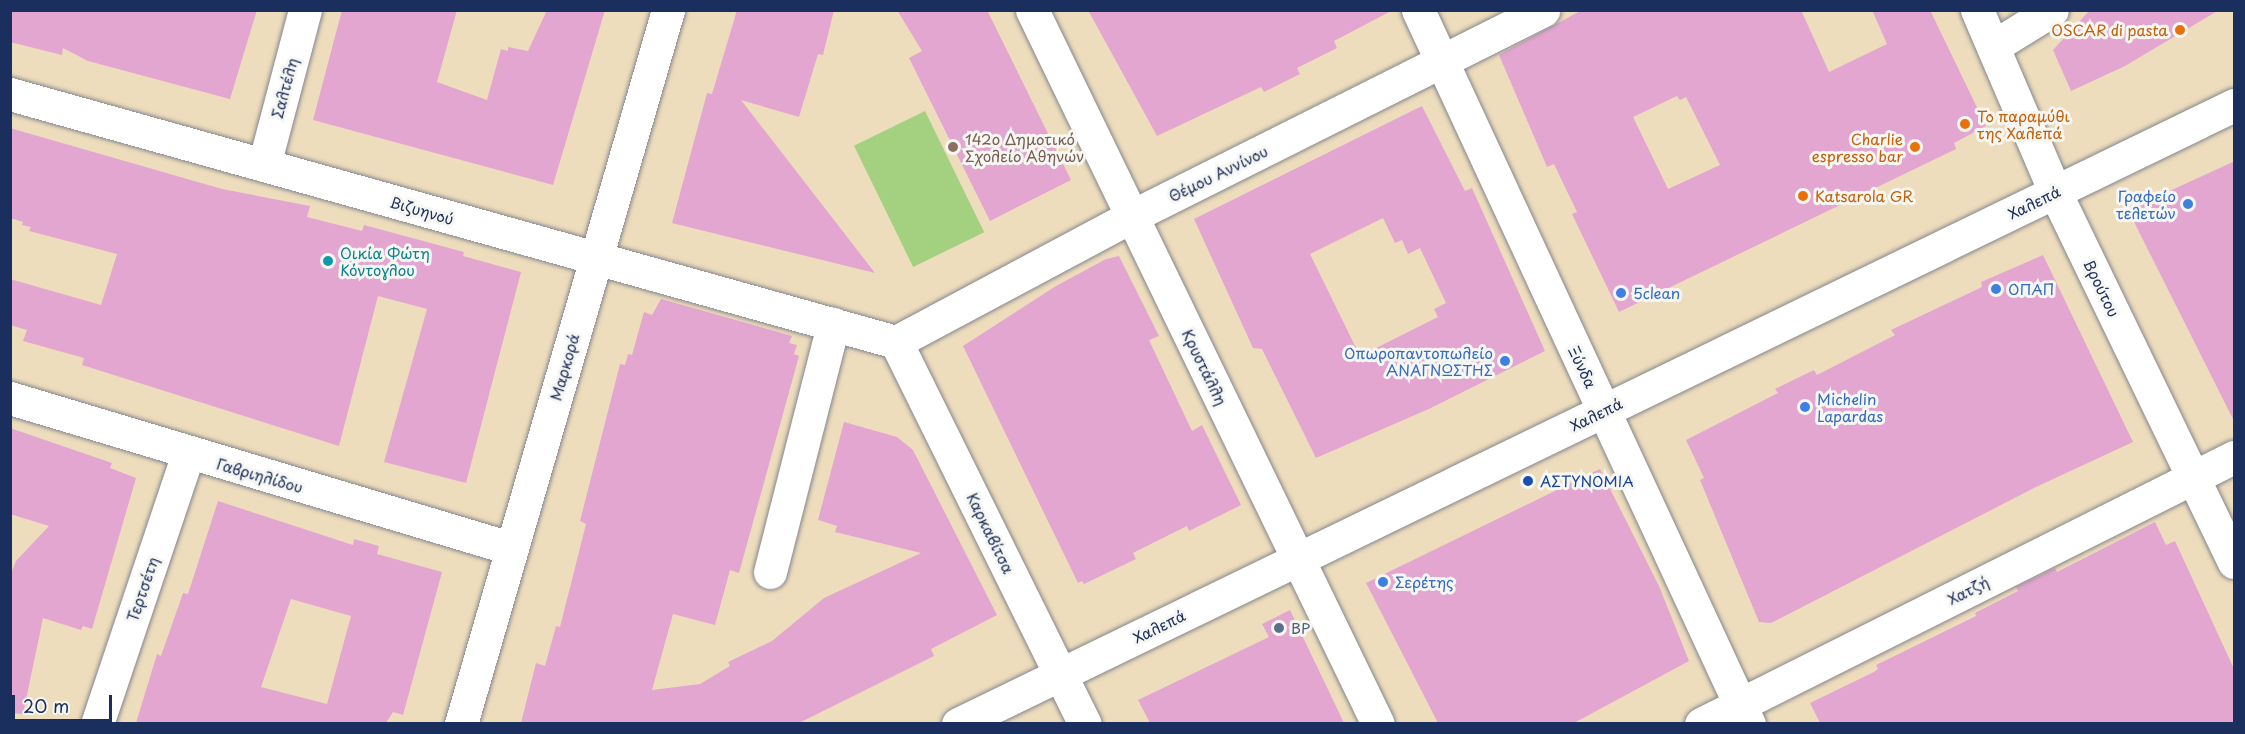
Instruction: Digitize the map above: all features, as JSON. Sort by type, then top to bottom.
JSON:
[{"type":"street","name":"Σαλτέλη","points":[[264,165],[305,10]]},
{"type":"street","name":"Μαρκορά","points":[[461,723],[668,10]]},
{"type":"street","name":"Κρυστάλλη","points":[[1032,10],[1378,723]]},
{"type":"street","name":"Ξύνδα","points":[[1418,10],[1744,714]]},
{"type":"street","name":"Θέμου Αννίνου","points":[[896,342],[1132,216],[1543,10]]},
{"type":"street","name":"Βρούτου","points":[[1977,10],[2055,192],[2235,562]]},
{"type":"street","points":[[1994,46],[2052,10]]},
{"type":"street","name":"Βιζυηνού","points":[[10,94],[896,342]]},
{"type":"street","name":"Χαλεπά","points":[[958,723],[2235,105]]},
{"type":"street","points":[[770,572],[833,324]]},
{"type":"street","name":"Καρκαβίτσα","points":[[896,342],[1085,723]]},
{"type":"street","name":"Γαβριηλίδου","points":[[10,398],[188,454],[510,548]]},
{"type":"street","name":"Τερτσέτη","points":[[97,723],[188,454]]},
{"type":"street","name":"Χατζή","points":[[1701,723],[1744,714],[2194,476],[2235,457]]},
{"type":"green space","points":[[925,111],[984,232],[913,267],[854,146]]},
{"type":"building","points":[[10,10],[257,10],[230,99],[88,61],[63,48],[62,55],[10,42]]},
{"type":"building","points":[[342,10],[457,10],[437,82],[487,100],[501,49],[508,51],[508,47],[528,51],[547,10],[605,10],[553,185],[313,120]]},
{"type":"building","points":[[737,10],[834,10],[823,55],[818,54],[799,117],[741,100],[875,273],[672,223],[707,93],[712,94]]},
{"type":"building","points":[[897,10],[987,10],[1071,180],[990,221],[909,58],[922,51]]},
{"type":"building","points":[[1088,10],[1393,10],[1334,41],[1337,48],[1297,68],[1300,74],[1264,92],[1261,87],[1157,136]]},
{"type":"building","points":[[1582,10],[1801,10],[1829,72],[1887,44],[1872,10],[1930,10],[1986,126],[1954,143],[1956,149],[1619,312],[1572,214],[1577,212],[1554,164],[1547,167],[1499,55]],"holes":[[[1677,96],[1680,100],[1686,97],[1720,165],[1668,189],[1633,117]]]},
{"type":"building","points":[[2090,10],[2219,10],[2125,66],[2071,91],[2053,50]]},
{"type":"building","points":[[1422,106],[1465,191],[1472,188],[1545,351],[1431,408],[1316,458],[1262,349],[1253,348],[1194,219]],"holes":[[[1383,218],[1395,243],[1402,240],[1408,254],[1420,248],[1446,303],[1434,309],[1438,317],[1360,356],[1310,254]]]},
{"type":"building","points":[[10,128],[222,189],[310,206],[307,217],[362,231],[364,225],[464,252],[463,256],[521,272],[466,483],[384,462],[427,309],[378,296],[339,446],[82,365],[84,358],[23,341],[27,330],[10,325],[10,279],[101,305],[117,254],[29,231],[31,227],[10,218]]},
{"type":"building","points":[[2235,161],[2235,423],[2128,210]]},
{"type":"building","points":[[2043,255],[2133,442],[2036,487],[1771,623],[1759,622],[1700,480],[1704,478],[1686,440],[1778,393],[1775,389],[1814,370],[1817,375],[1895,335],[1891,330],[1982,287],[1981,282]]},
{"type":"building","points":[[1119,256],[1159,336],[1149,340],[1192,431],[1202,425],[1241,505],[1189,531],[1187,526],[1133,553],[1136,559],[1084,584],[1082,581],[1078,583],[963,346],[1056,286],[1106,259]]},
{"type":"building","points":[[661,299],[792,336],[789,343],[797,345],[794,354],[799,356],[739,573],[730,570],[715,625],[673,614],[652,690],[700,684],[730,666],[728,662],[772,641],[824,598],[921,553],[835,532],[837,526],[818,520],[844,422],[897,437],[913,450],[997,615],[931,649],[934,656],[799,723],[521,723],[536,663],[545,666],[556,626],[560,627],[586,524],[580,521],[620,364],[625,365],[628,354],[632,355],[644,312],[652,315]]},
{"type":"building","points":[[10,428],[112,463],[110,468],[136,478],[92,629],[83,626],[81,630],[43,618],[23,714],[10,713],[10,576],[16,561],[49,526],[10,514]]},
{"type":"building","points":[[1600,469],[1659,586],[1689,661],[1574,723],[1438,723],[1366,583]]},
{"type":"building","points":[[218,501],[353,545],[354,539],[379,546],[377,554],[442,572],[403,715],[393,712],[386,723],[136,723],[157,654],[161,656],[183,593],[188,594]],"holes":[[[291,599],[351,616],[327,704],[261,687]]]},
{"type":"building","points":[[2155,522],[2166,545],[2175,541],[2235,671],[2235,723],[1820,723],[1810,703],[1874,672],[1878,669],[1876,665],[1976,616],[1975,613],[2018,591],[2016,587],[2055,568],[2057,572]]},
{"type":"building","points":[[1290,610],[1344,723],[1150,723],[1138,700],[1269,637],[1262,624]]},
{"type":"place","name":"OSCAR di pasta","points":[[2180,30]]},
{"type":"place","name":"Το παραμύθι της Χαλεπά","points":[[1965,124]]},
{"type":"place","name":"142ο Δημοτικό Σχολείο Αθηνών","points":[[953,147]]},
{"type":"place","name":"Charlie espresso bar","points":[[1915,147]]},
{"type":"place","name":"Katsarola GR","points":[[1803,196]]},
{"type":"place","name":"Γραφείο τελετών","points":[[2188,204]]},
{"type":"place","name":"Οικία Φώτη Κόντογλου","points":[[328,261]]},
{"type":"place","name":"ΟΠΑΠ","points":[[1996,289]]},
{"type":"place","name":"5clean","points":[[1621,293]]},
{"type":"place","name":"Οπωροπαντοπωλείο ΑΝΑΓΝΩΣΤΗΣ","points":[[1505,361]]},
{"type":"place","name":"Michelin Lapardas","points":[[1805,407]]},
{"type":"place","name":"ΑΣΤΥΝΟΜΙΑ","points":[[1528,481]]},
{"type":"place","name":"Σερέτης","points":[[1383,582]]},
{"type":"place","name":"BP","points":[[1279,628]]}]
